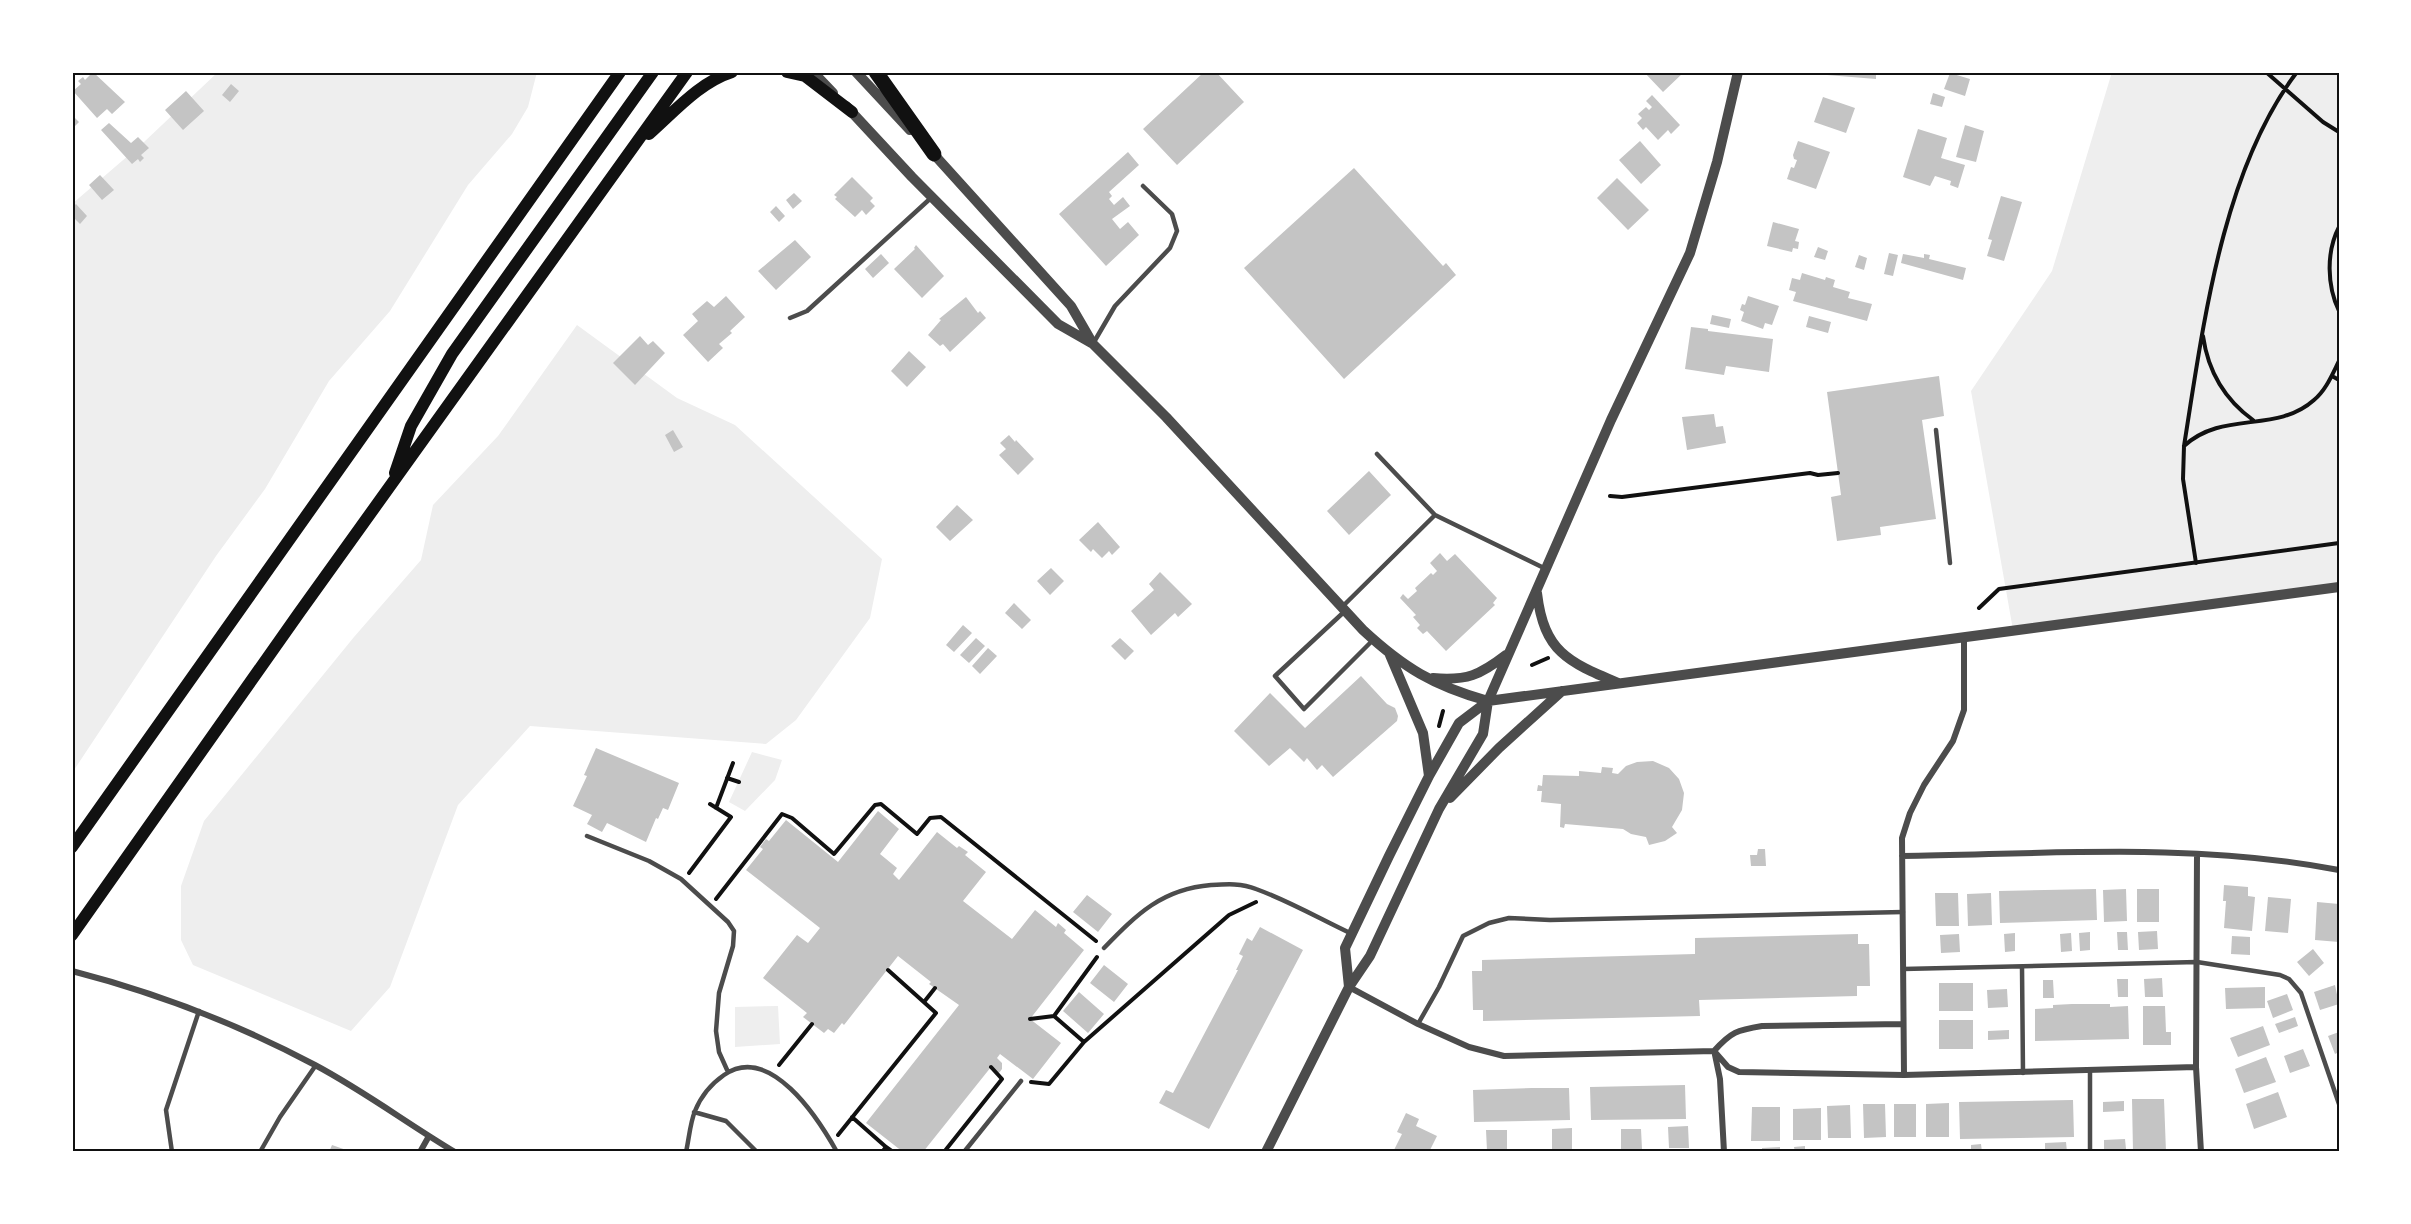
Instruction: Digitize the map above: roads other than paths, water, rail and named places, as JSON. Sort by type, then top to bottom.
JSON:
[{"type":"highway","points":[[876,72],[934,154]]},
{"type":"main road","points":[[593,108],[613,72]]},
{"type":"main road","points":[[72,847],[620,72]]},
{"type":"main road","points":[[391,485],[411,426],[452,354],[653,72]]},
{"type":"main road","points":[[72,935],[687,72]]},
{"type":"main road","points":[[633,149],[696,92],[732,72]]},
{"type":"main road","points":[[787,72],[805,76],[852,112]]},
{"type":"street","points":[[813,72],[932,197],[1058,324],[1093,344]]},
{"type":"street","points":[[856,72],[934,154],[1071,306],[1093,344],[1166,417],[1230,489],[1374,640],[1390,655],[1424,677],[1464,694],[1488,701],[2339,587]]},
{"type":"street","points":[[1266,1152],[1349,987],[1370,956],[1439,809],[1483,734],[1488,701],[1611,420],[1690,253],[1708,198],[1738,72]]},
{"type":"street","points":[[1537,591],[1539,609],[1548,633],[1560,652],[1576,666],[1618,683]]},
{"type":"street","points":[[1904,1075],[1902,838],[1910,813],[1924,784],[1953,741],[1964,710],[1964,636]]},
{"type":"street","points":[[1424,677],[1450,680],[1468,678],[1485,671],[1509,653]]},
{"type":"street","points":[[1390,655],[1423,733],[1429,776]]},
{"type":"street","points":[[1439,809],[1499,748],[1562,691]]},
{"type":"street","points":[[1349,987],[1345,948],[1429,776],[1459,723],[1488,701]]},
{"type":"street","points":[[1902,856],[2197,854],[2339,870]]},
{"type":"street","points":[[2197,854],[2196,1067],[2201,1152]]},
{"type":"street","points":[[72,971],[137,989],[246,1030],[316,1065],[455,1152]]},
{"type":"street","points":[[1349,987],[1418,1024],[1469,1047],[1504,1056],[1714,1051],[1729,1034],[1740,1029],[1762,1026],[1904,1024]]},
{"type":"street","points":[[1714,1051],[1728,1067],[1739,1072],[1904,1075],[2196,1067]]},
{"type":"street","points":[[1714,1051],[1720,1079],[1725,1152]]},
{"type":"street","points":[[420,1152],[429,1136]]},
{"type":"lane","points":[[1093,344],[1115,306],[1170,248],[1178,231],[1172,214],[1143,186]]},
{"type":"lane","points":[[790,318],[807,311],[932,197]]},
{"type":"lane","points":[[1936,430],[1950,564]]},
{"type":"lane","points":[[1377,454],[1435,515],[1546,569]]},
{"type":"lane","points":[[1374,640],[1304,709],[1275,676],[1435,515]]},
{"type":"lane","points":[[587,836],[650,861],[681,879],[728,922],[734,932],[733,946],[719,993],[716,1031],[719,1052],[728,1072]]},
{"type":"lane","points":[[1104,948],[1130,922],[1163,897],[1194,886],[1231,883],[1256,888],[1352,934]]},
{"type":"lane","points":[[1418,1024],[1439,987],[1463,936],[1489,922],[1509,918],[1573,920],[1903,912]]},
{"type":"lane","points":[[1903,969],[2197,962],[2280,975],[2296,985],[2301,993],[2339,1104]]},
{"type":"lane","points":[[2022,966],[2023,1073]]},
{"type":"lane","points":[[171,1152],[166,1110],[199,1011]]},
{"type":"lane","points":[[260,1152],[280,1117],[316,1065]]},
{"type":"lane","points":[[686,1152],[694,1112],[713,1083],[728,1072],[741,1067],[756,1068],[786,1084],[809,1107],[837,1152]]},
{"type":"lane","points":[[2090,1070],[2090,1152]]},
{"type":"lane","points":[[964,1152],[1021,1082]]},
{"type":"lane","points":[[694,1112],[726,1121],[757,1152]]}]
